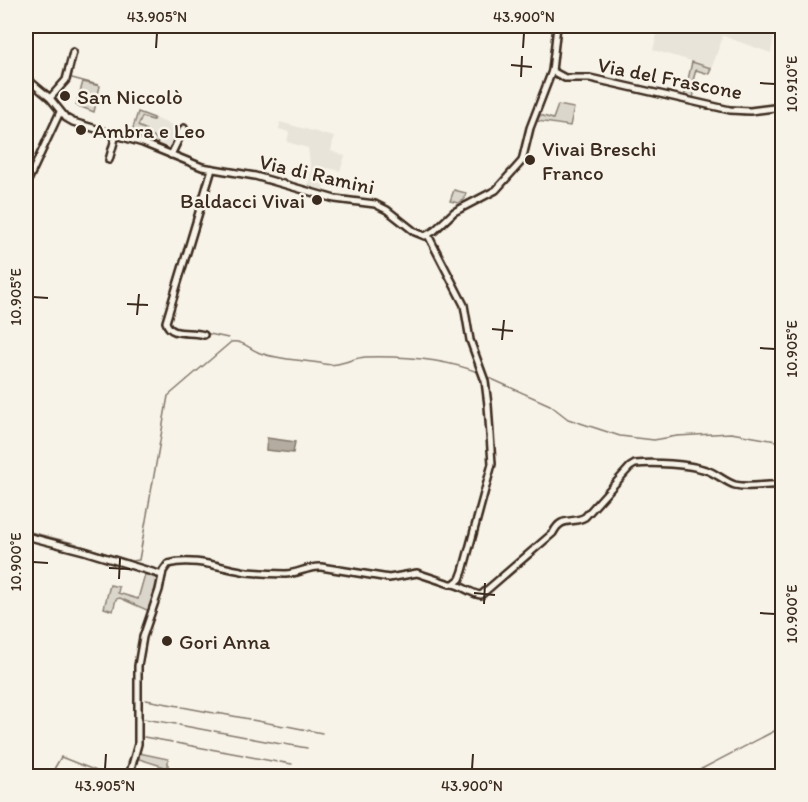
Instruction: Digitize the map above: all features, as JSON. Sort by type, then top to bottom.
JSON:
[{"type":"street","points":[[455,584],[462,575],[492,464],[492,450],[485,381],[470,340],[463,302],[428,235],[454,212],[496,190],[519,165],[526,152],[530,128],[552,71],[556,26]]},
{"type":"street","points":[[50,98],[66,80],[73,52]]},
{"type":"street","name":"Via del Frascone","points":[[552,71],[565,78],[590,78],[730,110],[746,111],[783,106]]},
{"type":"street","name":"Via di Ramini","points":[[26,78],[50,98],[66,118],[73,122],[140,142],[212,169],[255,176],[336,199],[373,204],[387,210],[415,232],[428,235]]},
{"type":"street","points":[[26,185],[60,111]]},
{"type":"street","points":[[171,155],[184,128]]},
{"type":"street","points":[[108,160],[116,135]]},
{"type":"street","points":[[204,335],[173,331],[166,322],[212,169]]},
{"type":"street","points":[[129,777],[138,744],[138,666],[144,634],[164,569],[168,564],[185,562],[279,574],[292,574],[316,567],[389,578],[414,573],[455,584],[479,595],[484,594],[565,520],[578,520],[585,517],[635,464],[699,468],[739,486],[783,485]]},
{"type":"street","points":[[26,536],[84,550],[162,575]]},
{"type":"shaded area","points":[[659,26],[668,29],[672,26],[776,26],[771,53],[723,36],[712,67],[653,50]]},
{"type":"shaded area","points":[[692,62],[711,68],[709,74],[696,70],[691,87],[695,88],[693,99],[684,97]]},
{"type":"shaded area","points":[[83,82],[100,86],[94,112],[76,105]]},
{"type":"shaded area","points":[[558,105],[574,108],[570,126],[537,121],[540,115],[553,119]]},
{"type":"shaded area","points":[[138,112],[178,127],[172,149],[131,134]]},
{"type":"shaded area","points":[[138,112],[154,118],[153,120],[142,117],[138,126],[159,140],[157,144],[131,134]]},
{"type":"shaded area","points":[[280,122],[334,137],[331,151],[345,156],[340,171],[328,168],[323,190],[308,186],[311,171],[308,148],[287,142],[289,132],[279,129]]},
{"type":"shaded area","points":[[454,190],[466,193],[464,200],[458,203],[450,201]]},
{"type":"shaded area","points":[[267,438],[295,442],[293,453],[266,450]]},
{"type":"shaded area","points":[[145,574],[158,579],[149,611],[120,598],[116,599],[113,611],[104,608],[110,585],[119,587],[118,593],[138,599]]},
{"type":"shaded area","points":[[139,753],[168,759],[168,768],[139,759]]},
{"type":"waterway","points":[[72,78],[98,85]]},
{"type":"waterway","points":[[585,81],[627,90]]},
{"type":"waterway","points":[[630,91],[745,115]]},
{"type":"waterway","points":[[753,114],[767,111]]},
{"type":"waterway","points":[[205,333],[228,338]]},
{"type":"waterway","points":[[82,546],[132,561],[139,560],[168,396],[231,342],[284,359],[324,364],[335,364],[365,357],[394,357],[452,364],[480,373]]},
{"type":"waterway","points":[[487,377],[550,405],[568,419],[620,436],[654,440],[677,436],[731,433],[782,442]]},
{"type":"waterway","points":[[26,531],[77,544]]},
{"type":"waterway","points":[[146,700],[179,706]]},
{"type":"waterway","points":[[182,707],[214,713]]},
{"type":"waterway","points":[[217,713],[249,719]]},
{"type":"waterway","points":[[144,719],[176,724]]},
{"type":"waterway","points":[[252,720],[284,726]]},
{"type":"waterway","points":[[179,725],[211,731]]},
{"type":"waterway","points":[[287,726],[322,733]]},
{"type":"waterway","points":[[688,776],[782,727]]},
{"type":"waterway","points":[[214,731],[246,737]]},
{"type":"waterway","points":[[144,737],[172,742]]},
{"type":"waterway","points":[[249,738],[281,744]]},
{"type":"waterway","points":[[176,743],[208,749]]},
{"type":"waterway","points":[[284,744],[307,748]]},
{"type":"waterway","points":[[210,749],[243,755]]},
{"type":"waterway","points":[[246,756],[277,762]]},
{"type":"waterway","points":[[50,776],[61,757],[109,776]]},
{"type":"waterway","points":[[280,762],[292,764]]},
{"type":"place","name":"San Niccolò","points":[[65,96]]},
{"type":"place","name":"Ambra e Leo","points":[[81,130]]},
{"type":"place","name":"Vivai Breschi Franco","points":[[530,160]]},
{"type":"place","name":"Baldacci Vivai","points":[[317,200]]},
{"type":"place","name":"Gori Anna","points":[[167,641]]}]
